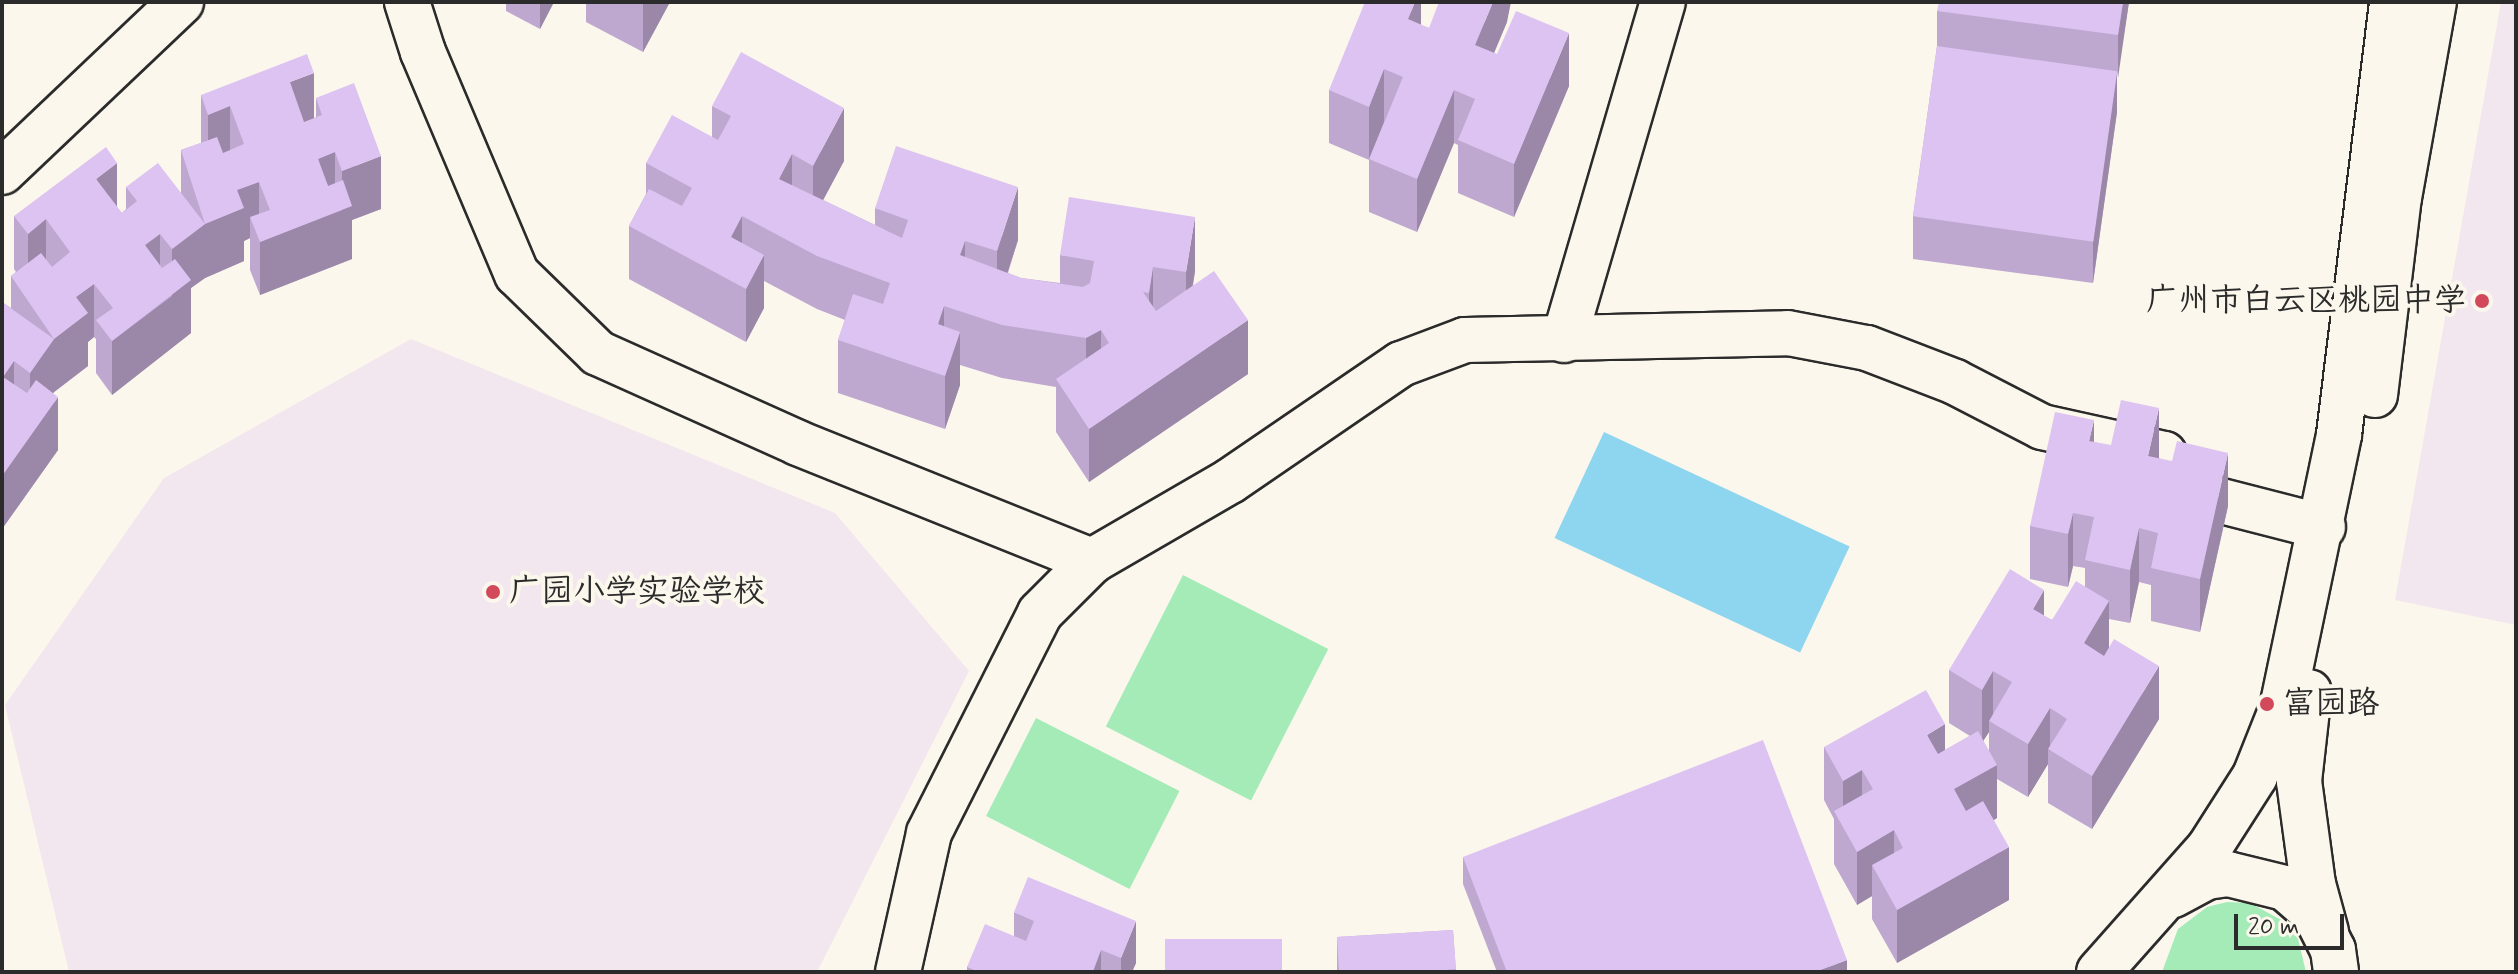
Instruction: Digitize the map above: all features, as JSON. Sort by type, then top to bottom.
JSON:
[{"type":"street","points":[[2,172],[181,2]]},
{"type":"street","points":[[407,2],[423,52],[517,274],[598,353],[798,443],[1092,561]]},
{"type":"street","points":[[1564,340],[1663,2]]},
{"type":"street","points":[[2099,972],[2209,848],[2264,758],[2282,708],[2323,527],[2412,10]]},
{"type":"street","points":[[2331,952],[2301,813],[2300,736],[2369,427],[2386,328],[2412,10]]},
{"type":"street","points":[[898,972],[929,833],[1040,613],[1092,561],[1230,481],[1401,364],[1465,340],[1788,333],[1867,348],[1955,382],[2042,427],[2164,454],[2167,487],[2323,527]]},
{"type":"street","points":[[2132,972],[2135,950],[2156,911],[2186,886],[2207,877],[2246,874],[2285,888],[2315,914],[2331,952]]},
{"type":"shaded area","name":"广州市白云区桃园中学","points":[[2501,2],[2516,2],[2516,625],[2395,600]]},
{"type":"shaded area","name":"广园小学实验学校","points":[[411,339],[835,513],[969,671],[817,972],[69,972],[5,705],[164,478]]},
{"type":"green space","points":[[1183,575],[1328,649],[1251,800],[1106,726]]},
{"type":"green space","points":[[1036,718],[1179,791],[1130,889],[986,816]]},
{"type":"green space","points":[[2227,902],[2250,903],[2285,922],[2298,939],[2306,972],[2162,972],[2178,929],[2207,907]]},
{"type":"water","points":[[1604,432],[1850,547],[1800,653],[1555,538]]},
{"type":"building","points":[[1365,2],[1415,2],[1408,19],[1429,28],[1439,2],[1493,2],[1475,45],[1497,54],[1516,11],[1569,33],[1514,164],[1458,140],[1475,99],[1454,90],[1417,179],[1369,159],[1403,77],[1384,69],[1369,107],[1329,90]]},
{"type":"building","points":[[1939,2],[2123,2],[2118,35],[1937,11]]},
{"type":"building","points":[[1937,46],[2117,71],[2093,242],[1913,216]]},
{"type":"building","points":[[741,52],[844,108],[813,166],[792,154],[779,179],[902,238],[908,220],[875,208],[896,146],[1018,187],[997,251],[965,241],[960,255],[1021,278],[1083,287],[1090,283],[1094,261],[1060,255],[1069,197],[1195,217],[1186,272],[1153,267],[1149,293],[1143,292],[1156,311],[1214,271],[1248,320],[1089,429],[1056,379],[1109,343],[1101,330],[1086,338],[1002,325],[944,306],[938,324],[960,332],[945,376],[838,340],[853,294],[883,304],[890,283],[817,256],[742,216],[731,237],[764,255],[746,289],[629,226],[649,189],[682,206],[692,188],[646,163],[672,115],[718,140],[731,116],[712,106]]},
{"type":"building","points":[[307,54],[314,73],[290,82],[304,122],[322,115],[316,98],[354,83],[381,156],[342,171],[335,152],[318,159],[328,186],[343,180],[352,206],[260,242],[250,217],[270,210],[259,182],[237,190],[244,208],[205,224],[181,150],[217,137],[223,153],[244,144],[230,106],[208,115],[201,95]]},
{"type":"building","points":[[106,147],[117,163],[96,179],[122,213],[137,201],[126,187],[158,163],[205,224],[172,249],[160,234],[145,245],[162,268],[175,259],[191,280],[112,341],[96,320],[113,308],[94,284],[76,297],[88,313],[54,339],[11,276],[41,253],[52,267],[70,252],[46,219],[28,234],[14,216]]},
{"type":"building","points":[[2,302],[54,339],[30,373],[14,361],[3,377],[27,393],[36,380],[58,397],[2,476]]},
{"type":"building","points":[[2121,400],[2159,408],[2148,456],[2172,461],[2177,441],[2228,453],[2200,579],[2151,568],[2158,533],[2139,528],[2130,570],[2085,560],[2094,517],[2073,513],[2068,534],[2030,526],[2055,412],[2094,420],[2089,441],[2111,445]]},
{"type":"building","points":[[2010,569],[2044,590],[2033,609],[2052,620],[2076,581],[2109,601],[2084,643],[2104,656],[2114,639],[2159,666],[2092,776],[2048,749],[2067,719],[2050,708],[2028,744],[1989,721],[2012,682],[1993,671],[1982,690],[1949,670]]},
{"type":"building","points":[[1926,690],[1945,724],[1927,735],[1938,754],[1978,731],[1997,765],[1954,789],[1966,811],[1983,801],[2009,847],[1897,910],[1872,865],[1903,848],[1894,830],[1857,852],[1834,811],[1873,789],[1862,770],[1843,781],[1824,747]]},
{"type":"building","points":[[1763,740],[1847,960],[1815,972],[1507,972],[1463,857]]},
{"type":"building","points":[[1028,877],[1136,921],[1121,958],[1101,950],[1093,971],[1096,972],[979,972],[967,967],[985,924],[1026,941],[1034,921],[1014,912]]},
{"type":"building","points":[[1453,930],[1456,969],[1435,972],[1339,972],[1337,937]]},
{"type":"building","points":[[1165,939],[1282,939],[1282,972],[1165,972]]},
{"type":"place","name":"广州市白云区桃园中学","points":[[2482,301]]},
{"type":"place","name":"广园小学实验学校","points":[[493,592]]},
{"type":"place","name":"富园路","points":[[2267,704]]}]
